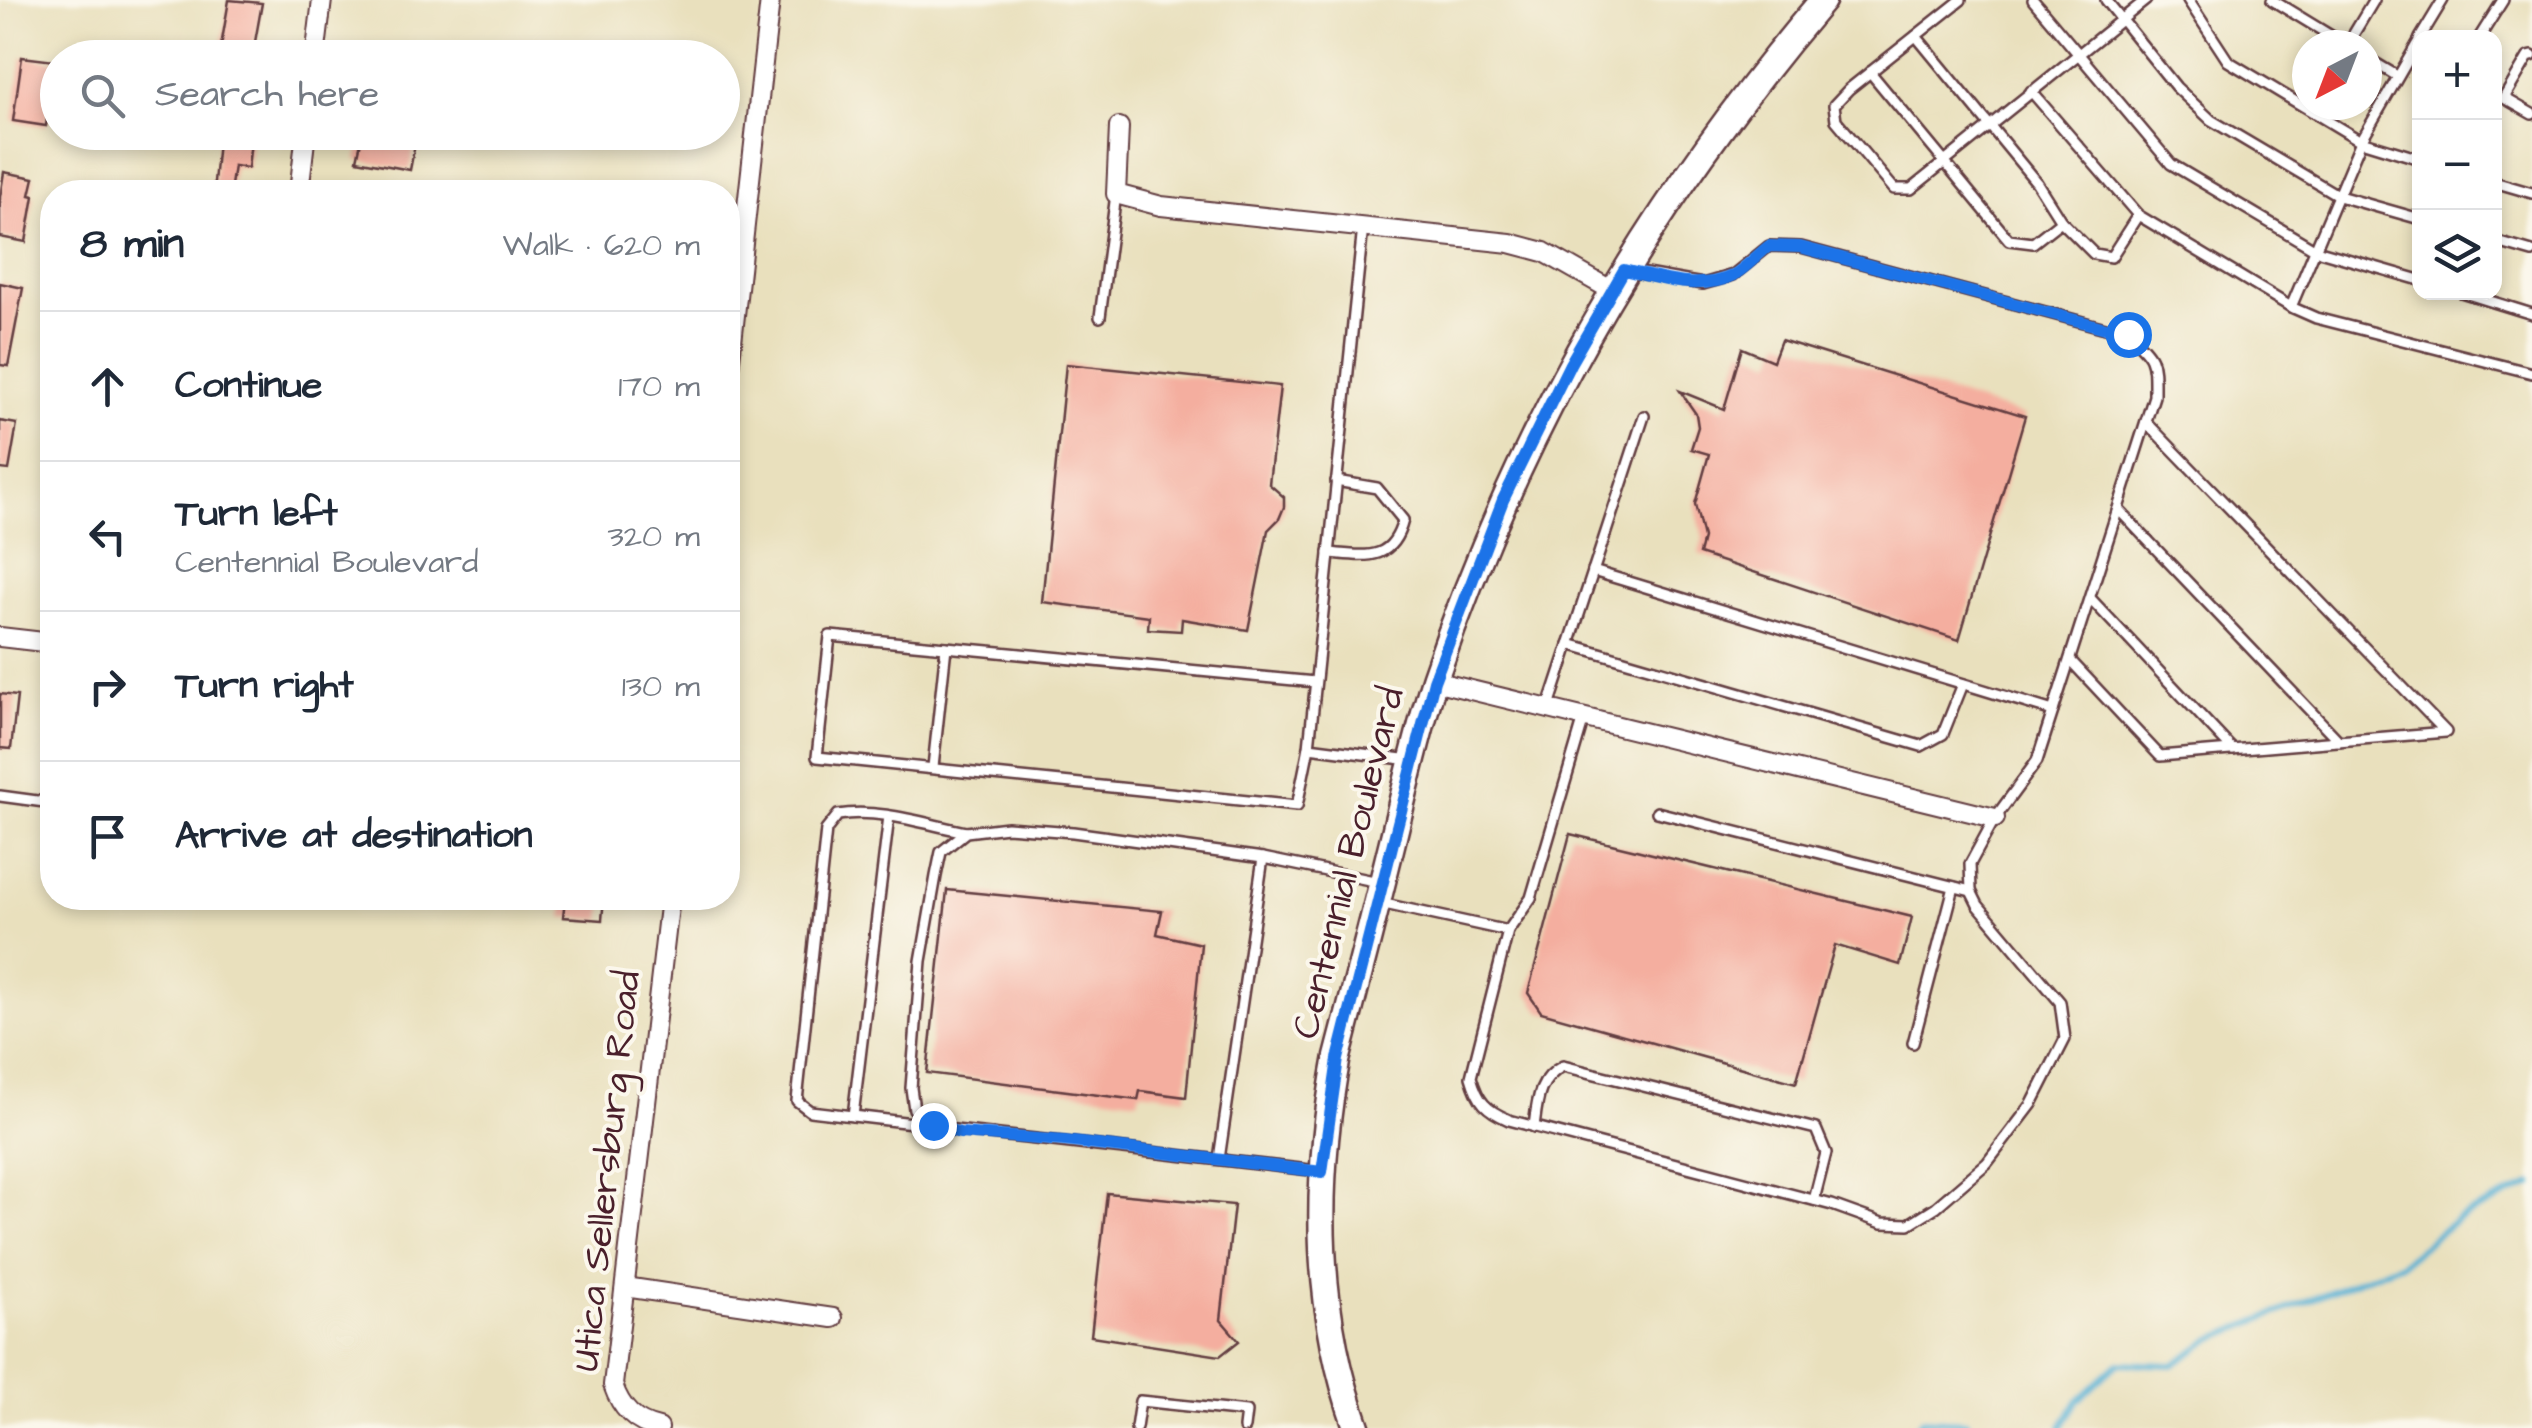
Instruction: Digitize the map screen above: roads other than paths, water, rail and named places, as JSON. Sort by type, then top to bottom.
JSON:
[{"type":"street","points":[[317,40],[322,0]]},
{"type":"street","points":[[740,270],[770,0]]},
{"type":"street","name":"Centennial Boulevard","points":[[1356,1428],[1346,1400],[1326,1297],[1320,1243],[1322,1172],[1338,1059],[1434,681],[1503,500],[1617,280],[1754,80],[1823,0]]},
{"type":"street","points":[[1119,127],[1116,194],[1161,206],[1510,243],[1617,280]]},
{"type":"street","points":[[300,180],[304,150]]},
{"type":"street","points":[[0,637],[40,642]]},
{"type":"street","points":[[1434,681],[1995,818]]},
{"type":"street","name":"Utica Sellersburg Road","points":[[659,1428],[632,1417],[619,1404],[613,1385],[669,910]]},
{"type":"street","points":[[625,1287],[833,1318]]},
{"type":"lane","points":[[1961,0],[1834,105],[1836,120],[1894,190],[1911,189],[2146,0]]},
{"type":"lane","points":[[2033,0],[2171,164],[2316,250],[2412,278]]},
{"type":"lane","points":[[2106,0],[2176,86],[2211,120],[2339,196],[2412,218]]},
{"type":"lane","points":[[2188,0],[2228,61],[2361,140],[2412,153]]},
{"type":"lane","points":[[2355,30],[2374,0]]},
{"type":"lane","points":[[2425,30],[2443,0]]},
{"type":"lane","points":[[2484,30],[2503,0]]},
{"type":"lane","points":[[2278,2],[2322,30]]},
{"type":"lane","points":[[1916,36],[1986,126],[2037,183],[2061,221],[2094,254],[2111,257],[2138,215]]},
{"type":"lane","points":[[2291,307],[2361,140],[2412,51]]},
{"type":"lane","points":[[2502,92],[2532,56]]},
{"type":"lane","points":[[2382,67],[2397,76]]},
{"type":"lane","points":[[1870,72],[2009,240],[2032,243],[2061,221]]},
{"type":"lane","points":[[2031,91],[2138,215],[2291,307],[2316,318],[2532,374]]},
{"type":"lane","points":[[2502,96],[2532,114]]},
{"type":"lane","points":[[2502,184],[2532,193]]},
{"type":"lane","points":[[1100,317],[1116,194]]},
{"type":"lane","points":[[1315,682],[830,636],[818,756],[1297,806],[1309,747],[1363,227]]},
{"type":"lane","points":[[2502,243],[2532,252]]},
{"type":"lane","points":[[1584,718],[1531,898],[1508,931],[1471,1077],[1477,1100],[1490,1112],[1534,1127],[1814,1200],[1882,1223],[1909,1224],[1936,1207],[1987,1163],[2032,1104],[2065,1040],[2060,1002],[1978,905],[1970,891],[1970,864],[1995,818],[2038,761],[2154,396],[2149,351],[2128,334],[1800,247],[1769,246],[1733,275],[1703,284],[1617,280]]},
{"type":"lane","points":[[2486,300],[2532,314]]},
{"type":"lane","points":[[1548,709],[1644,416]]},
{"type":"lane","points":[[2070,660],[2160,756],[2446,732],[2146,422]]},
{"type":"lane","points":[[1328,553],[1382,553],[1399,538],[1403,520],[1377,488],[1336,480]]},
{"type":"lane","points":[[2118,509],[2340,741]]},
{"type":"lane","points":[[1593,571],[2053,712]]},
{"type":"lane","points":[[2090,598],[2233,750]]},
{"type":"lane","points":[[1570,644],[1921,746],[1943,734],[1963,684]]},
{"type":"lane","points":[[933,767],[946,647]]},
{"type":"lane","points":[[1309,747],[1412,761]]},
{"type":"lane","points":[[0,796],[40,801]]},
{"type":"lane","points":[[1322,1172],[960,1133],[933,1125],[810,1111],[798,1101],[826,830],[838,815],[852,812],[966,832],[1007,827],[1074,832],[1263,858],[1508,931]]},
{"type":"lane","points":[[1657,812],[1970,891]]},
{"type":"lane","points":[[853,1116],[889,816]]},
{"type":"lane","points":[[933,1125],[914,1109],[911,1088],[922,962],[942,852],[966,832]]},
{"type":"lane","points":[[1219,1159],[1263,858]]},
{"type":"lane","points":[[1913,1044],[1954,886]]},
{"type":"lane","points":[[1534,1127],[1538,1093],[1550,1073],[1563,1066],[1816,1129],[1826,1153],[1814,1200]]},
{"type":"lane","points":[[1136,1428],[1140,1401],[1246,1412],[1244,1428]]},
{"type":"waterway","points":[[2061,1428],[2077,1401],[2118,1363],[2173,1365],[2212,1339],[2402,1263],[2457,1219],[2532,1184]]},
{"type":"waterway","points":[[1916,1428],[1922,1420],[1967,1422],[1970,1428]]}]
